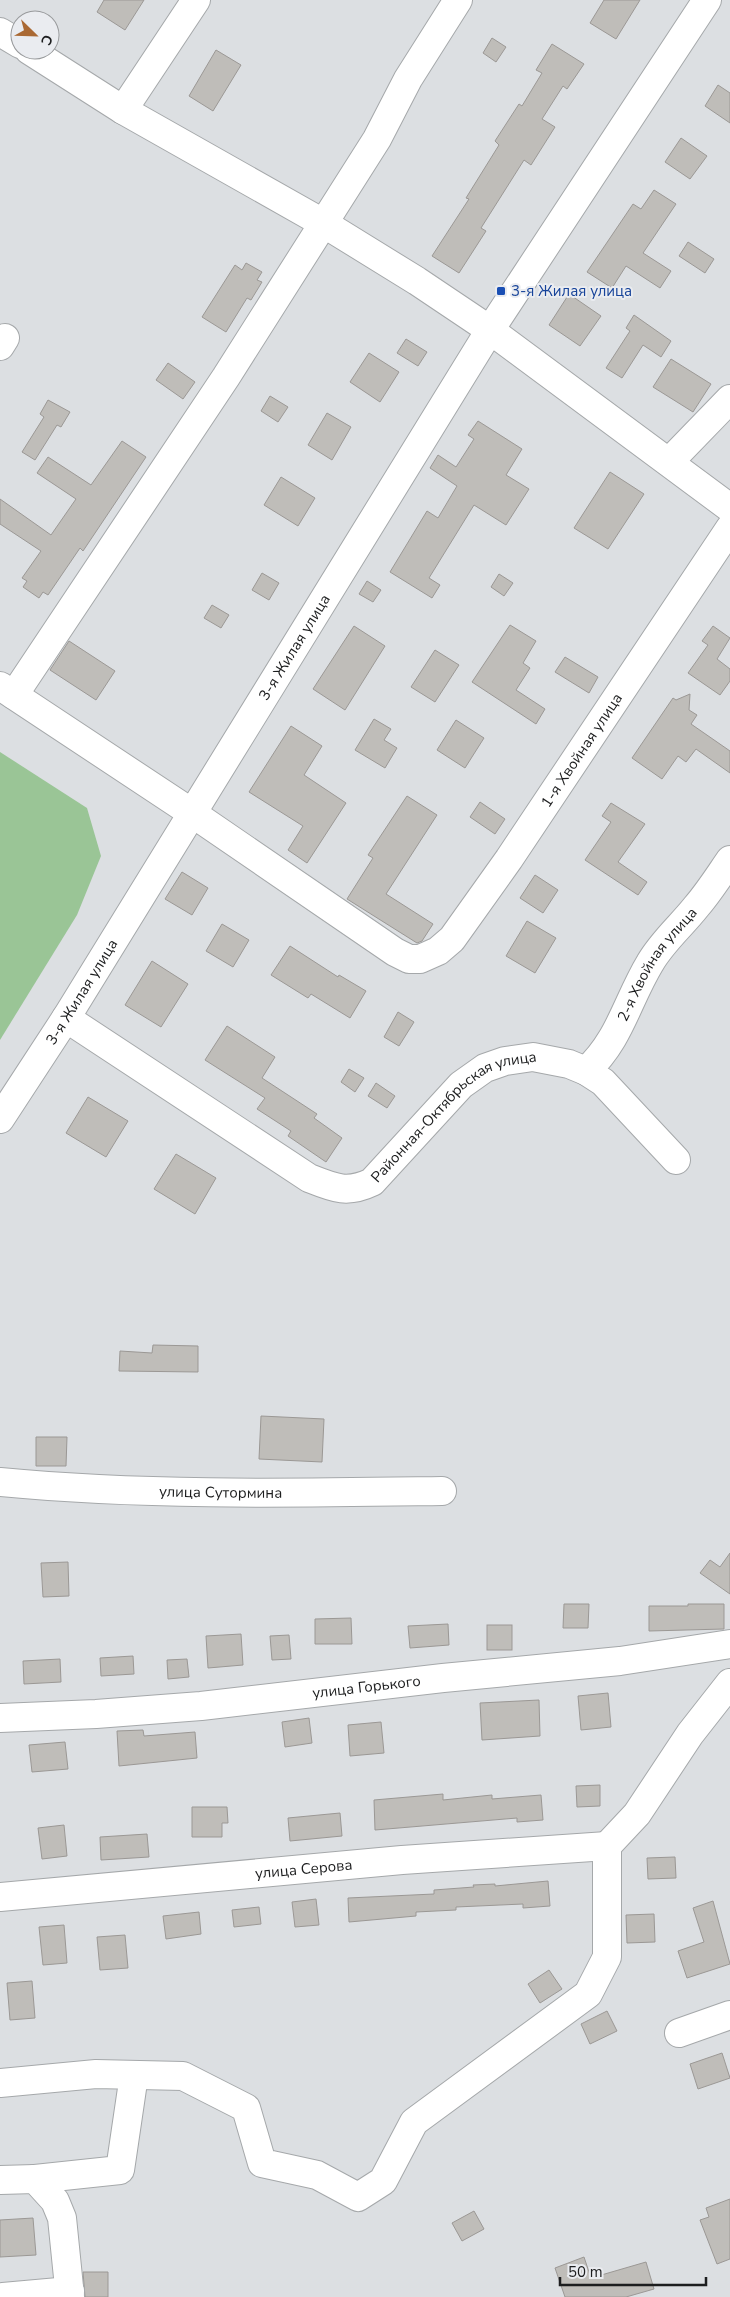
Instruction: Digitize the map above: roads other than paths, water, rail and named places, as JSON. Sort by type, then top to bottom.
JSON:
[{"type":"street","points":[[123,110],[196,0]]},
{"type":"street","points":[[192,813],[7,691],[220,386],[377,139],[408,79],[458,0]]},
{"type":"street","name":"3-я Жилая улица","points":[[0,1119],[66,1018],[490,330],[707,0]]},
{"type":"street","points":[[45,60],[123,110],[323,223],[417,281],[490,330],[730,508]]},
{"type":"street","points":[[669,462],[730,399]]},
{"type":"street","name":"1-я Хвойная улица","points":[[192,813],[395,952],[409,959],[420,960],[438,951],[452,939],[509,859],[730,528]]},
{"type":"street","name":"2-я Хвойная улица","points":[[586,1071],[611,1044],[635,990],[651,961],[697,906],[730,860]]},
{"type":"street","name":"Районная-Октябрьская улица","points":[[66,1018],[309,1178],[329,1187],[345,1190],[358,1189],[372,1182],[461,1085],[485,1068],[505,1061],[533,1057],[568,1064],[586,1071],[617,1094],[676,1160]]},
{"type":"street","name":"улица Сутормина","points":[[0,1482],[74,1489],[119,1490],[442,1491]]},
{"type":"street","name":"улица Горького","points":[[0,1718],[96,1714],[201,1706],[443,1678],[601,1663],[730,1644]]},
{"type":"street","points":[[0,2083],[96,2074],[183,2076],[246,2108],[262,2163],[317,2175],[358,2197],[383,2181],[414,2122],[588,1994],[607,1957],[608,1846],[638,1814],[690,1734],[730,1683]]},
{"type":"street","name":"улица Серова","points":[[0,1897],[402,1860],[608,1846]]},
{"type":"street","points":[[679,2033],[730,2016]]},
{"type":"street","points":[[0,2180],[35,2179],[120,2170],[134,2075]]},
{"type":"street","points":[[3,2297],[70,2294],[62,2218],[55,2201],[35,2179]]},
{"type":"place","name":"3-я Жилая улица","points":[[501,291]]}]
